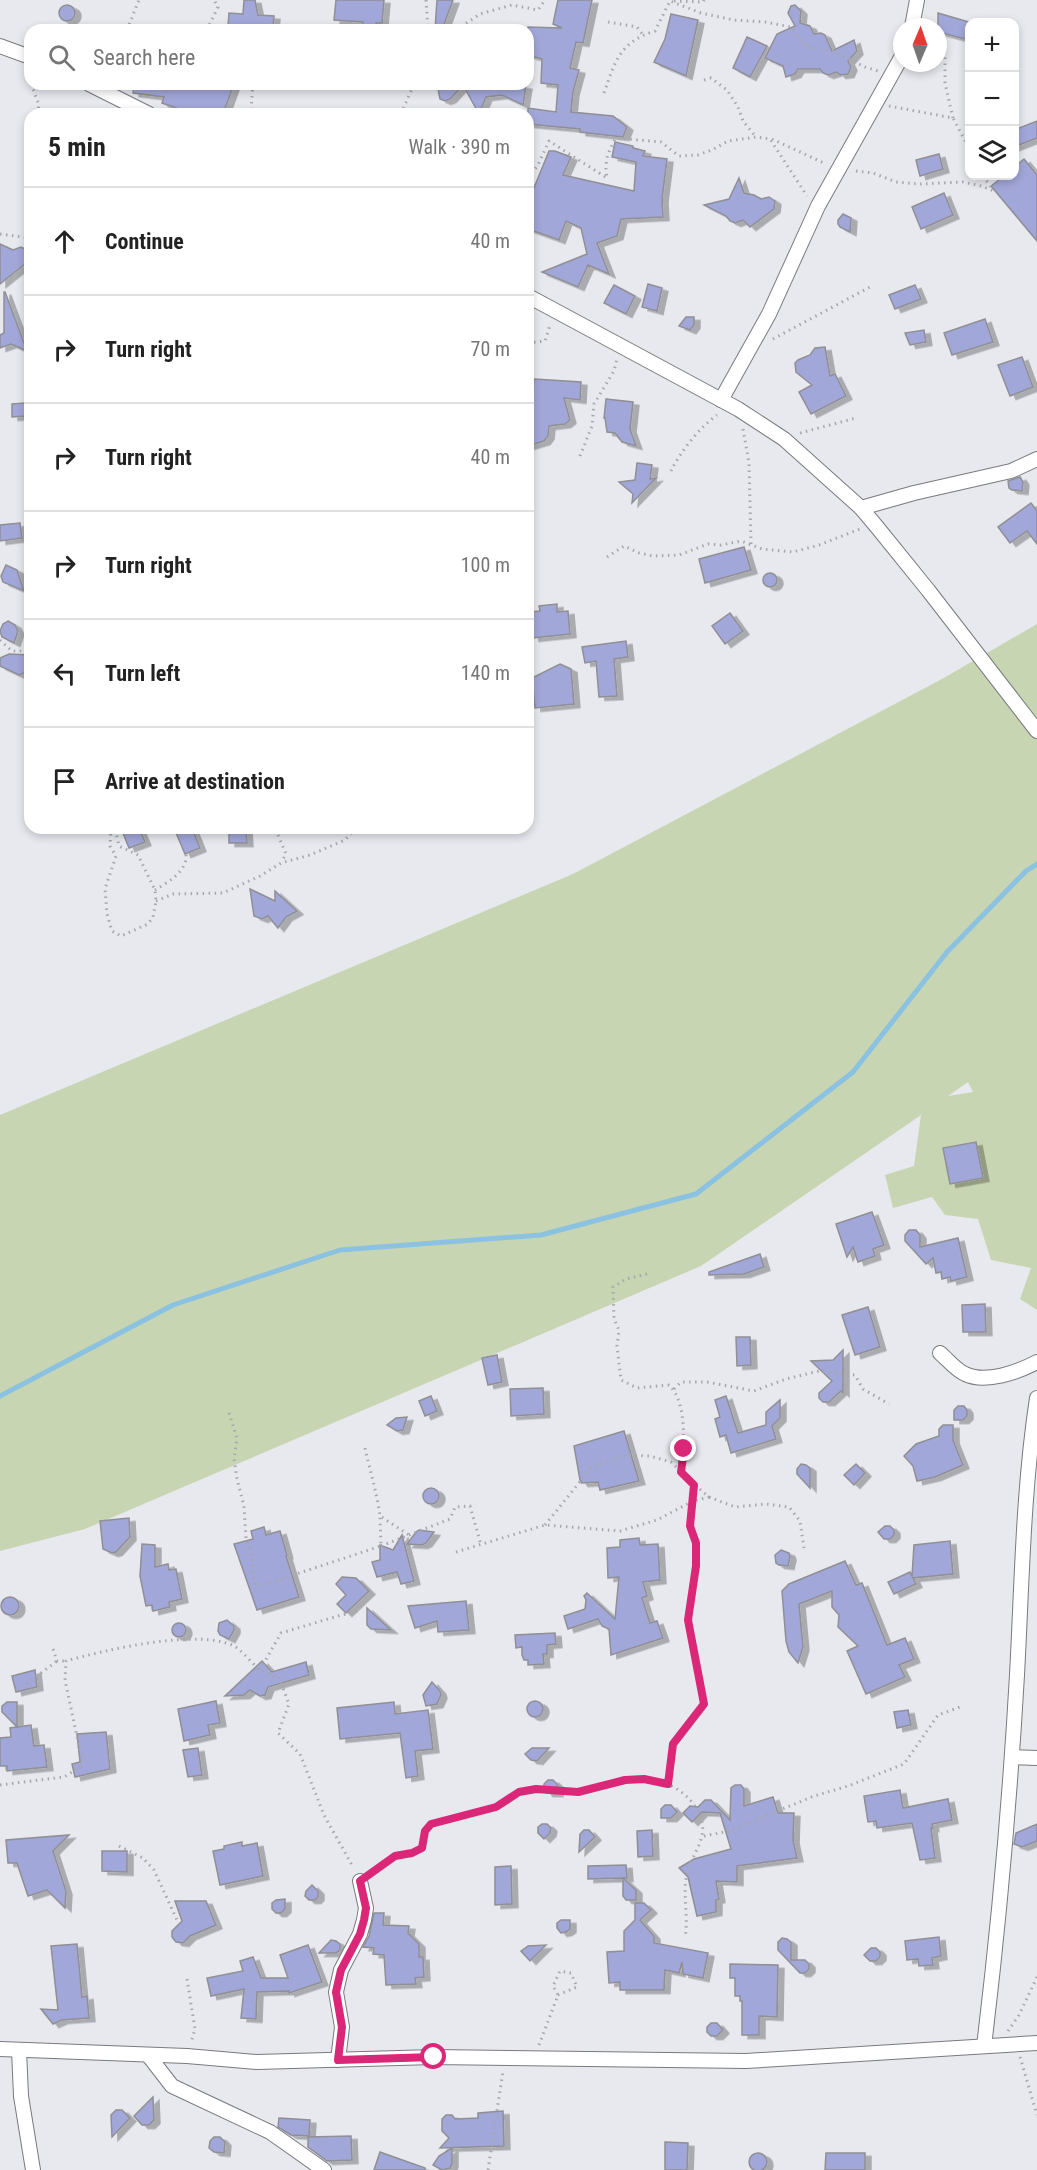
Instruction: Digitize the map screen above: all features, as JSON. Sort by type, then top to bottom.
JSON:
[{"type":"street","points":[[914,18],[917,0]]},
{"type":"street","points":[[0,46],[24,55]]},
{"type":"street","points":[[721,400],[769,314],[818,206],[894,72]]},
{"type":"street","points":[[101,90],[137,108]]},
{"type":"street","points":[[534,299],[738,409],[784,439],[861,508],[1037,731]]},
{"type":"street","points":[[861,508],[1011,471],[1037,459]]},
{"type":"street","points":[[940,1353],[963,1374],[976,1378],[1016,1373],[1037,1362]]},
{"type":"street","points":[[991,2045],[994,1960],[1012,1757],[1024,1508],[1037,1398]]},
{"type":"street","points":[[1012,1757],[1037,1758]]},
{"type":"street","points":[[338,2060],[342,2027],[336,1992],[341,1970],[360,1934],[364,1920],[366,1908],[360,1881]]},
{"type":"street","points":[[0,2049],[187,2056],[257,2062],[504,2057],[746,2061],[1037,2043]]},
{"type":"street","points":[[19,2050],[21,2096],[33,2170]]},
{"type":"street","points":[[148,2055],[172,2086],[264,2128],[324,2170]]},
{"type":"path","points":[[129,24],[139,0]]},
{"type":"path","points":[[210,24],[218,7],[214,0]]},
{"type":"path","points":[[426,0],[428,24]]},
{"type":"path","points":[[465,24],[480,14],[512,5],[538,10],[545,0]]},
{"type":"path","points":[[670,1],[703,2],[704,0]]},
{"type":"path","points":[[604,93],[624,48],[643,35],[655,31],[670,1]]},
{"type":"path","points":[[670,1],[701,13],[734,21],[765,22],[791,27],[807,47],[833,51],[865,67],[892,75]]},
{"type":"path","points":[[608,22],[637,27],[643,35]]},
{"type":"path","points":[[945,72],[952,118],[965,142]]},
{"type":"path","points":[[704,80],[711,78],[727,90],[738,107],[743,121],[756,137]]},
{"type":"path","points":[[33,90],[38,108]]},
{"type":"path","points":[[251,108],[253,90]]},
{"type":"path","points":[[404,108],[411,90]]},
{"type":"path","points":[[876,103],[952,118]]},
{"type":"path","points":[[534,170],[549,141],[607,178],[605,166],[608,153],[616,138],[661,142],[679,156],[698,155],[728,141],[756,137],[771,139],[839,169],[873,173],[896,182],[920,184],[963,182],[994,191],[986,180]]},
{"type":"path","points":[[771,139],[808,198],[818,206]]},
{"type":"path","points":[[0,234],[24,237]]},
{"type":"path","points":[[748,353],[870,287]]},
{"type":"path","points":[[534,342],[545,341],[555,309]]},
{"type":"path","points":[[580,456],[592,426],[594,404],[614,371],[620,345]]},
{"type":"path","points":[[671,471],[676,461],[706,423],[716,415],[738,409],[749,463],[752,545]]},
{"type":"path","points":[[784,439],[856,418]]},
{"type":"path","points":[[607,557],[624,546],[639,554],[679,555],[708,544],[721,545],[741,541],[762,549],[793,552],[819,546],[862,528],[877,527]]},
{"type":"path","points":[[0,640],[12,651],[24,651]]},
{"type":"path","points":[[112,834],[110,846],[116,856],[105,889],[107,914],[112,931],[121,936],[148,924],[153,917],[156,890],[138,855],[119,846],[115,834]]},
{"type":"path","points":[[276,834],[286,854],[281,863]]},
{"type":"path","points":[[156,901],[173,894],[223,893],[251,881],[281,863],[310,855],[345,840],[350,834]]},
{"type":"path","points":[[156,890],[176,877],[187,860],[186,854]]},
{"type":"path","points":[[647,1274],[626,1279],[614,1287],[614,1319],[619,1330],[617,1346],[620,1375],[621,1380],[637,1388],[669,1385],[674,1389],[682,1410],[684,1449],[681,1472]]},
{"type":"path","points":[[674,1389],[681,1382],[707,1382],[754,1391],[786,1379],[819,1371],[855,1376],[863,1389],[889,1404]]},
{"type":"path","points":[[229,1413],[237,1437],[234,1459],[244,1506],[246,1538],[253,1559],[252,1573],[256,1587],[381,1546],[450,1518],[455,1508],[470,1506],[481,1545]]},
{"type":"path","points":[[365,1448],[377,1492],[381,1546]]},
{"type":"path","points":[[545,1526],[591,1468],[626,1455],[650,1456],[670,1462],[709,1497],[735,1507],[766,1504],[789,1507],[800,1521],[804,1548]]},
{"type":"path","points":[[668,1784],[673,1744],[704,1704],[688,1620],[696,1566],[696,1543],[690,1526],[694,1485]]},
{"type":"path","points":[[456,1552],[545,1526],[620,1531],[657,1520],[693,1501],[709,1497]]},
{"type":"path","points":[[380,1516],[408,1535]]},
{"type":"path","points":[[260,1670],[281,1633],[358,1611]]},
{"type":"path","points":[[16,1690],[57,1661],[106,1650],[172,1641],[211,1639],[235,1647],[260,1670],[279,1677],[289,1704],[278,1733],[300,1754],[324,1815],[360,1881],[395,1856],[412,1853],[422,1848],[425,1831],[431,1824],[496,1807],[519,1792],[536,1789],[578,1792],[625,1780],[644,1779],[668,1784],[683,1791],[694,1804],[702,1820],[704,1836],[687,1873],[685,1938]]},
{"type":"path","points":[[53,1649],[57,1661]]},
{"type":"path","points":[[0,1785],[64,1777],[83,1766],[65,1680],[66,1660]]},
{"type":"path","points":[[704,1836],[729,1831],[814,1796],[848,1786],[904,1764],[938,1715],[960,1707]]},
{"type":"path","points":[[119,1846],[143,1858],[154,1870],[177,1920]]},
{"type":"path","points":[[534,2058],[558,1995],[553,1986],[560,1971],[572,1973],[577,1987],[558,1995]]},
{"type":"path","points":[[991,2045],[1019,2015],[1037,1977]]},
{"type":"path","points":[[187,1979],[195,2029],[187,2056]]},
{"type":"path","points":[[1016,2044],[1037,2115]]},
{"type":"path","points":[[488,2170],[504,2057]]},
{"type":"green space","points":[[1037,624],[1037,1310],[1020,1299],[1031,1268],[991,1260],[978,1219],[945,1215],[932,1197],[893,1208],[885,1175],[914,1166],[921,1115],[701,1266],[85,1529],[0,1551],[0,1115],[573,874],[942,679]],"holes":[[[968,1082],[973,1092],[948,1096]]]},
{"type":"building","points":[[244,0],[255,0],[258,15],[274,16],[273,24],[228,24],[229,13],[243,14]]},
{"type":"building","points":[[336,0],[384,0],[382,23],[362,24],[363,22],[334,20]]},
{"type":"building","points":[[437,0],[453,0],[444,24],[435,24]]},
{"type":"building","points":[[558,0],[592,0],[583,43],[576,42],[570,68],[579,70],[571,112],[613,116],[627,127],[623,137],[580,132],[580,129],[534,125],[534,109],[556,112],[558,85],[541,83],[542,59],[534,57],[534,27],[562,28],[553,24]]},
{"type":"building","points":[[67,5],[73,7],[75,13],[73,19],[67,21],[61,19],[59,13],[61,7]]},
{"type":"building","points":[[795,5],[801,11],[800,23],[810,26],[814,34],[825,35],[832,51],[854,40],[857,51],[848,61],[851,67],[848,74],[840,75],[837,72],[828,75],[820,69],[798,69],[795,74],[786,77],[783,66],[765,58],[777,34],[795,26],[788,13],[791,6]]},
{"type":"building","points":[[938,13],[965,21],[965,39],[947,34],[947,18],[938,18]]},
{"type":"building","points":[[671,14],[698,20],[686,76],[654,62],[665,39]]},
{"type":"building","points":[[747,37],[767,46],[750,77],[733,68]]},
{"type":"building","points":[[133,90],[232,90],[225,108],[176,108],[162,103],[164,97],[133,93]]},
{"type":"building","points":[[438,90],[458,90],[450,99],[445,101],[440,99]]},
{"type":"building","points":[[466,90],[525,90],[523,105],[502,95],[486,97],[481,108],[476,108]]},
{"type":"building","points":[[1037,121],[1037,138],[1019,145],[1019,128]]},
{"type":"building","points":[[615,142],[645,151],[643,156],[667,159],[662,199],[663,217],[621,219],[617,236],[597,243],[609,274],[588,265],[578,287],[542,272],[587,254],[581,228],[566,221],[559,240],[534,231],[534,188],[549,151],[571,157],[563,175],[634,191],[636,162],[612,157]]},
{"type":"building","points":[[939,154],[943,169],[920,176],[916,160]]},
{"type":"building","points":[[1024,159],[1037,175],[1037,241],[991,186],[999,180],[1019,180],[1019,163]]},
{"type":"building","points":[[739,178],[744,193],[761,199],[769,197],[775,201],[774,209],[750,227],[743,220],[735,223],[704,205],[729,199]]},
{"type":"building","points":[[944,193],[953,215],[921,229],[912,207]]},
{"type":"building","points":[[843,214],[851,218],[850,232],[838,224]]},
{"type":"building","points":[[0,244],[13,250],[21,247],[24,248],[24,265],[0,284]]},
{"type":"building","points":[[648,284],[662,288],[657,311],[642,307]]},
{"type":"building","points":[[614,285],[635,296],[626,314],[604,303]]},
{"type":"building","points":[[915,285],[921,299],[895,309],[889,295]]},
{"type":"building","points":[[5,292],[24,343],[24,350],[11,344],[0,348],[0,335],[4,333]]},
{"type":"building","points":[[686,317],[694,317],[694,325],[690,330],[679,326]]},
{"type":"building","points":[[985,319],[993,342],[952,355],[944,333]]},
{"type":"building","points":[[924,330],[926,342],[910,345],[905,333]]},
{"type":"building","points":[[825,347],[830,376],[835,374],[846,396],[811,414],[799,392],[812,385],[796,372],[795,363],[810,355],[815,348]]},
{"type":"building","points":[[1022,357],[1033,387],[1010,396],[998,365]]},
{"type":"building","points":[[534,379],[581,382],[580,400],[564,398],[570,420],[565,424],[549,426],[548,436],[544,441],[534,444]]},
{"type":"building","points":[[606,399],[633,402],[630,429],[636,446],[622,442],[615,433],[607,432],[604,418]]},
{"type":"building","points":[[24,403],[24,416],[12,417],[12,404]]},
{"type":"building","points":[[637,463],[652,465],[650,479],[656,478],[632,503],[633,494],[619,482],[635,480]]},
{"type":"building","points":[[1020,477],[1023,482],[1022,491],[1009,488],[1008,481]]},
{"type":"building","points":[[1031,503],[1037,511],[1037,544],[1027,531],[1010,543],[998,527]]},
{"type":"building","points":[[20,523],[22,538],[0,541],[0,525]]},
{"type":"building","points":[[744,547],[751,570],[705,583],[699,559]]},
{"type":"building","points":[[6,565],[17,570],[24,591],[3,582],[1,576]]},
{"type":"building","points":[[767,573],[773,573],[777,580],[773,587],[767,587],[763,583],[763,577]]},
{"type":"building","points":[[557,604],[557,612],[568,611],[570,634],[534,638],[534,612],[540,611],[539,606]]},
{"type":"building","points":[[730,613],[743,631],[725,644],[712,626]]},
{"type":"building","points":[[8,621],[15,625],[18,631],[14,643],[2,637],[0,631],[3,624]]},
{"type":"building","points":[[626,641],[628,657],[614,659],[617,696],[599,697],[596,661],[585,663],[582,647]]},
{"type":"building","points":[[9,654],[24,655],[24,673],[19,675],[0,666],[0,658]]},
{"type":"building","points":[[560,664],[571,669],[574,704],[535,708],[534,677]]},
{"type":"building","points":[[123,834],[142,834],[145,842],[129,848]]},
{"type":"building","points":[[177,834],[194,834],[200,848],[185,854]]},
{"type":"building","points":[[229,834],[246,834],[247,843],[229,843]]},
{"type":"building","points":[[250,889],[275,901],[275,891],[297,911],[286,917],[278,928],[268,916],[262,919],[254,916]]},
{"type":"building","points":[[976,1142],[983,1178],[950,1184],[943,1148]]},
{"type":"building","points":[[872,1212],[884,1245],[873,1249],[875,1256],[858,1262],[853,1247],[847,1257],[836,1224]]},
{"type":"building","points":[[909,1230],[916,1230],[920,1235],[920,1247],[958,1238],[967,1277],[951,1281],[950,1277],[942,1279],[941,1272],[936,1273],[933,1258],[926,1264],[905,1241],[905,1235]]},
{"type":"building","points":[[760,1254],[764,1267],[744,1274],[709,1275],[709,1272]]},
{"type":"building","points":[[985,1304],[986,1332],[963,1332],[962,1305]]},
{"type":"building","points":[[868,1307],[880,1347],[855,1355],[842,1315]]},
{"type":"building","points":[[736,1337],[750,1337],[751,1365],[737,1366]]},
{"type":"building","points":[[843,1350],[843,1393],[841,1391],[829,1402],[823,1402],[819,1398],[819,1393],[832,1381],[811,1361],[833,1360]]},
{"type":"building","points":[[497,1355],[502,1382],[488,1385],[482,1358]]},
{"type":"building","points":[[543,1388],[544,1414],[511,1416],[510,1389]]},
{"type":"building","points":[[431,1396],[437,1411],[425,1416],[419,1401]]},
{"type":"building","points":[[726,1396],[738,1433],[766,1425],[766,1412],[780,1400],[780,1418],[772,1426],[776,1439],[731,1453],[726,1435],[720,1437],[715,1419],[720,1417],[715,1400]]},
{"type":"building","points":[[958,1406],[964,1406],[967,1410],[967,1416],[963,1420],[954,1420],[954,1410]]},
{"type":"building","points":[[407,1417],[403,1430],[397,1431],[387,1425],[396,1418]]},
{"type":"building","points":[[943,1425],[953,1425],[953,1440],[963,1465],[935,1477],[917,1481],[913,1466],[904,1456],[916,1444],[939,1436],[939,1429]]},
{"type":"building","points":[[624,1431],[639,1481],[600,1490],[598,1482],[582,1483],[574,1446]]},
{"type":"building","points":[[801,1464],[810,1468],[810,1488],[797,1474],[797,1469]]},
{"type":"building","points":[[856,1464],[865,1473],[854,1485],[844,1475]]},
{"type":"building","points":[[431,1488],[437,1490],[439,1496],[437,1502],[431,1504],[425,1502],[423,1496],[425,1490]]},
{"type":"building","points":[[129,1518],[130,1537],[116,1552],[112,1553],[103,1549],[100,1521]]},
{"type":"building","points":[[885,1526],[890,1526],[894,1530],[894,1535],[890,1539],[884,1539],[878,1532]]},
{"type":"building","points":[[264,1527],[266,1535],[280,1531],[299,1597],[257,1610],[234,1544],[253,1539],[251,1531]]},
{"type":"building","points":[[419,1530],[434,1532],[422,1545],[407,1544],[416,1532]]},
{"type":"building","points":[[402,1535],[414,1581],[401,1584],[397,1572],[377,1577],[372,1562],[380,1560],[380,1545],[393,1550]]},
{"type":"building","points":[[639,1538],[640,1545],[658,1544],[660,1580],[643,1582],[647,1596],[642,1598],[650,1623],[657,1621],[663,1638],[611,1655],[609,1629],[602,1626],[598,1619],[568,1629],[564,1616],[585,1609],[584,1596],[587,1593],[615,1619],[619,1577],[608,1578],[607,1548],[620,1547],[620,1540]]},
{"type":"building","points":[[950,1541],[953,1574],[913,1578],[916,1584],[894,1594],[888,1582],[910,1572],[912,1576],[914,1545]]},
{"type":"building","points":[[142,1544],[155,1545],[155,1567],[168,1564],[169,1570],[176,1569],[182,1599],[169,1602],[170,1607],[153,1611],[152,1605],[146,1606],[140,1576]]},
{"type":"building","points":[[781,1550],[789,1553],[788,1566],[776,1563],[775,1555]]},
{"type":"building","points":[[845,1561],[856,1585],[862,1583],[887,1645],[905,1638],[914,1659],[899,1665],[905,1677],[866,1694],[847,1651],[858,1646],[838,1627],[839,1615],[832,1607],[832,1591],[799,1604],[803,1647],[798,1663],[789,1652],[786,1641],[782,1591],[789,1584]]},
{"type":"building","points":[[342,1577],[356,1578],[369,1591],[346,1613],[337,1604],[346,1595],[336,1584]]},
{"type":"building","points":[[10,1597],[16,1600],[19,1606],[16,1612],[10,1615],[4,1612],[1,1606],[4,1600]]},
{"type":"building","points":[[466,1601],[469,1630],[438,1632],[437,1621],[415,1628],[408,1606]]},
{"type":"building","points":[[367,1608],[391,1630],[371,1629],[367,1625]]},
{"type":"building","points":[[227,1620],[234,1626],[229,1639],[220,1635],[218,1631],[219,1623]]},
{"type":"building","points":[[179,1623],[184,1625],[186,1630],[184,1635],[179,1637],[174,1635],[172,1630],[174,1625]]},
{"type":"building","points":[[555,1633],[556,1644],[547,1645],[547,1654],[543,1654],[544,1664],[528,1665],[528,1660],[524,1660],[522,1655],[522,1647],[516,1648],[515,1635]]},
{"type":"building","points":[[262,1661],[272,1672],[306,1662],[309,1675],[268,1687],[265,1695],[260,1696],[250,1690],[244,1695],[225,1696]]},
{"type":"building","points":[[35,1670],[37,1687],[16,1692],[12,1676]]},
{"type":"building","points":[[432,1682],[441,1695],[437,1704],[426,1706],[423,1695]]},
{"type":"building","points":[[216,1701],[220,1723],[208,1725],[210,1735],[184,1741],[178,1709]]},
{"type":"building","points":[[535,1701],[543,1709],[535,1717],[527,1709]]},
{"type":"building","points":[[7,1702],[17,1702],[17,1727],[2,1712],[2,1706]]},
{"type":"building","points":[[394,1702],[395,1714],[428,1710],[433,1749],[415,1751],[418,1776],[406,1778],[400,1733],[340,1739],[337,1708]]},
{"type":"building","points":[[908,1710],[911,1725],[897,1728],[894,1712]]},
{"type":"building","points":[[31,1725],[34,1746],[44,1745],[47,1767],[7,1771],[7,1766],[0,1766],[0,1738],[11,1737],[10,1728]]},
{"type":"building","points":[[106,1732],[110,1769],[75,1777],[72,1764],[80,1762],[77,1734]]},
{"type":"building","points":[[198,1748],[202,1775],[188,1777],[183,1750]]},
{"type":"building","points":[[532,1748],[549,1748],[537,1761],[531,1760],[525,1754]]},
{"type":"building","points":[[548,1780],[553,1780],[557,1784],[557,1793],[547,1793],[544,1789],[544,1784]]},
{"type":"building","points":[[741,1785],[744,1789],[744,1806],[773,1797],[778,1813],[794,1813],[793,1840],[797,1858],[737,1866],[737,1882],[716,1881],[719,1899],[716,1900],[716,1912],[697,1916],[688,1877],[679,1868],[694,1859],[731,1849],[720,1813],[702,1812],[692,1822],[683,1813],[690,1806],[698,1807],[705,1800],[711,1800],[730,1820],[731,1788]]},
{"type":"building","points":[[900,1790],[903,1808],[948,1799],[952,1820],[932,1824],[933,1828],[931,1828],[935,1858],[920,1860],[912,1823],[877,1828],[876,1821],[868,1822],[864,1796]]},
{"type":"building","points":[[665,1805],[671,1805],[677,1812],[671,1818],[661,1818],[661,1809]]},
{"type":"building","points":[[547,1824],[551,1828],[550,1833],[544,1839],[538,1833],[538,1827]]},
{"type":"building","points":[[1037,1824],[1037,1841],[1022,1847],[1014,1844],[1016,1833]]},
{"type":"building","points":[[584,1830],[589,1830],[595,1837],[579,1852],[580,1834]]},
{"type":"building","points":[[652,1830],[653,1856],[638,1857],[637,1831]]},
{"type":"building","points":[[69,1835],[53,1851],[66,1891],[65,1908],[47,1890],[28,1896],[17,1863],[8,1863],[6,1840]]},
{"type":"building","points":[[242,1842],[242,1846],[257,1843],[263,1876],[220,1885],[213,1851]]},
{"type":"building","points":[[102,1851],[127,1851],[127,1872],[102,1871]]},
{"type":"building","points":[[626,1865],[627,1878],[588,1879],[588,1866]]},
{"type":"building","points":[[511,1866],[512,1904],[495,1905],[495,1867]]},
{"type":"building","points":[[623,1878],[636,1890],[636,1900],[626,1900],[623,1896]]},
{"type":"building","points":[[312,1885],[318,1891],[318,1897],[315,1900],[309,1900],[305,1896],[306,1891]]},
{"type":"building","points":[[285,1899],[285,1909],[281,1913],[276,1913],[272,1909],[272,1903]]},
{"type":"building","points":[[175,1901],[206,1901],[216,1925],[190,1936],[183,1943],[176,1942],[172,1937],[172,1931],[182,1921]]},
{"type":"building","points":[[635,1903],[644,1903],[651,1910],[640,1920],[654,1936],[654,1943],[708,1953],[703,1978],[683,1974],[682,1962],[679,1973],[665,1970],[664,1990],[620,1990],[620,1982],[609,1983],[607,1952],[624,1951],[624,1931],[635,1920]]},
{"type":"building","points":[[374,1913],[384,1913],[383,1925],[409,1926],[408,1933],[419,1944],[419,1957],[423,1957],[424,1977],[415,1978],[416,1984],[386,1985],[384,1955],[373,1954],[374,1948],[363,1947],[369,1936]]},
{"type":"building","points":[[561,1920],[570,1920],[570,1929],[561,1933],[557,1928],[557,1923]]},
{"type":"building","points":[[939,1937],[941,1956],[932,1958],[933,1965],[919,1966],[918,1959],[907,1960],[905,1941]]},
{"type":"building","points":[[782,1938],[791,1942],[791,1960],[805,1960],[809,1964],[809,1969],[805,1973],[800,1973],[778,1950],[778,1942]]},
{"type":"building","points":[[331,1940],[340,1944],[340,1950],[336,1953],[319,1953]]},
{"type":"building","points":[[77,1944],[82,1997],[87,1996],[89,2018],[62,2020],[53,2024],[41,2009],[58,2010],[51,1946]]},
{"type":"building","points":[[308,1945],[322,1982],[289,1993],[289,1991],[257,1992],[256,2019],[241,2018],[244,1989],[211,1996],[207,1978],[243,1971],[240,1961],[253,1957],[261,1978],[288,1978],[280,1955]]},
{"type":"building","points":[[546,1945],[530,1961],[521,1951],[528,1946]]},
{"type":"building","points":[[871,1948],[876,1948],[880,1952],[880,1957],[876,1961],[870,1961],[864,1955]]},
{"type":"building","points":[[730,1964],[778,1965],[777,2017],[759,2016],[759,2035],[742,2035],[742,2001],[740,2001],[740,1996],[735,1996],[735,1978],[730,1978]]},
{"type":"building","points":[[711,2023],[717,2023],[723,2030],[717,2036],[711,2036],[707,2032],[707,2027]]},
{"type":"building","points":[[153,2097],[154,2120],[149,2125],[142,2125],[134,2116]]},
{"type":"building","points":[[116,2110],[122,2110],[130,2118],[112,2137],[111,2115]]},
{"type":"building","points":[[503,2111],[504,2146],[440,2148],[449,2138],[442,2131],[442,2119],[446,2115],[452,2115],[455,2119],[478,2118],[478,2113]]},
{"type":"building","points":[[279,2118],[310,2120],[309,2136],[291,2135],[278,2127]]},
{"type":"building","points":[[351,2136],[352,2160],[327,2161],[308,2147],[308,2137]]},
{"type":"building","points":[[214,2137],[220,2137],[225,2142],[224,2153],[214,2152],[209,2148],[210,2141]]},
{"type":"building","points":[[665,2142],[688,2143],[687,2170],[665,2170]]},
{"type":"building","points":[[452,2148],[450,2168],[442,2170],[433,2165],[439,2156]]},
{"type":"building","points":[[380,2152],[425,2168],[425,2170],[374,2170]]},
{"type":"building","points":[[758,2153],[764,2156],[767,2162],[764,2168],[758,2171],[752,2168],[749,2162],[752,2156]]},
{"type":"building","points":[[826,2153],[865,2153],[865,2170],[825,2170]]},
{"type":"waterway","points":[[0,1396],[173,1305],[340,1250],[541,1235],[696,1194],[853,1072],[947,952],[1026,871],[1037,864]]},
{"type":"route","points":[[434,2057],[338,2060],[342,2027],[336,1992],[337,1980],[360,1934],[364,1920],[366,1908],[360,1881],[395,1856],[412,1853],[422,1848],[425,1831],[431,1824],[496,1807],[519,1792],[536,1789],[578,1792],[625,1780],[644,1779],[668,1784],[673,1744],[704,1704],[688,1620],[696,1566],[696,1543],[690,1526],[694,1485],[681,1472],[684,1449]]}]
